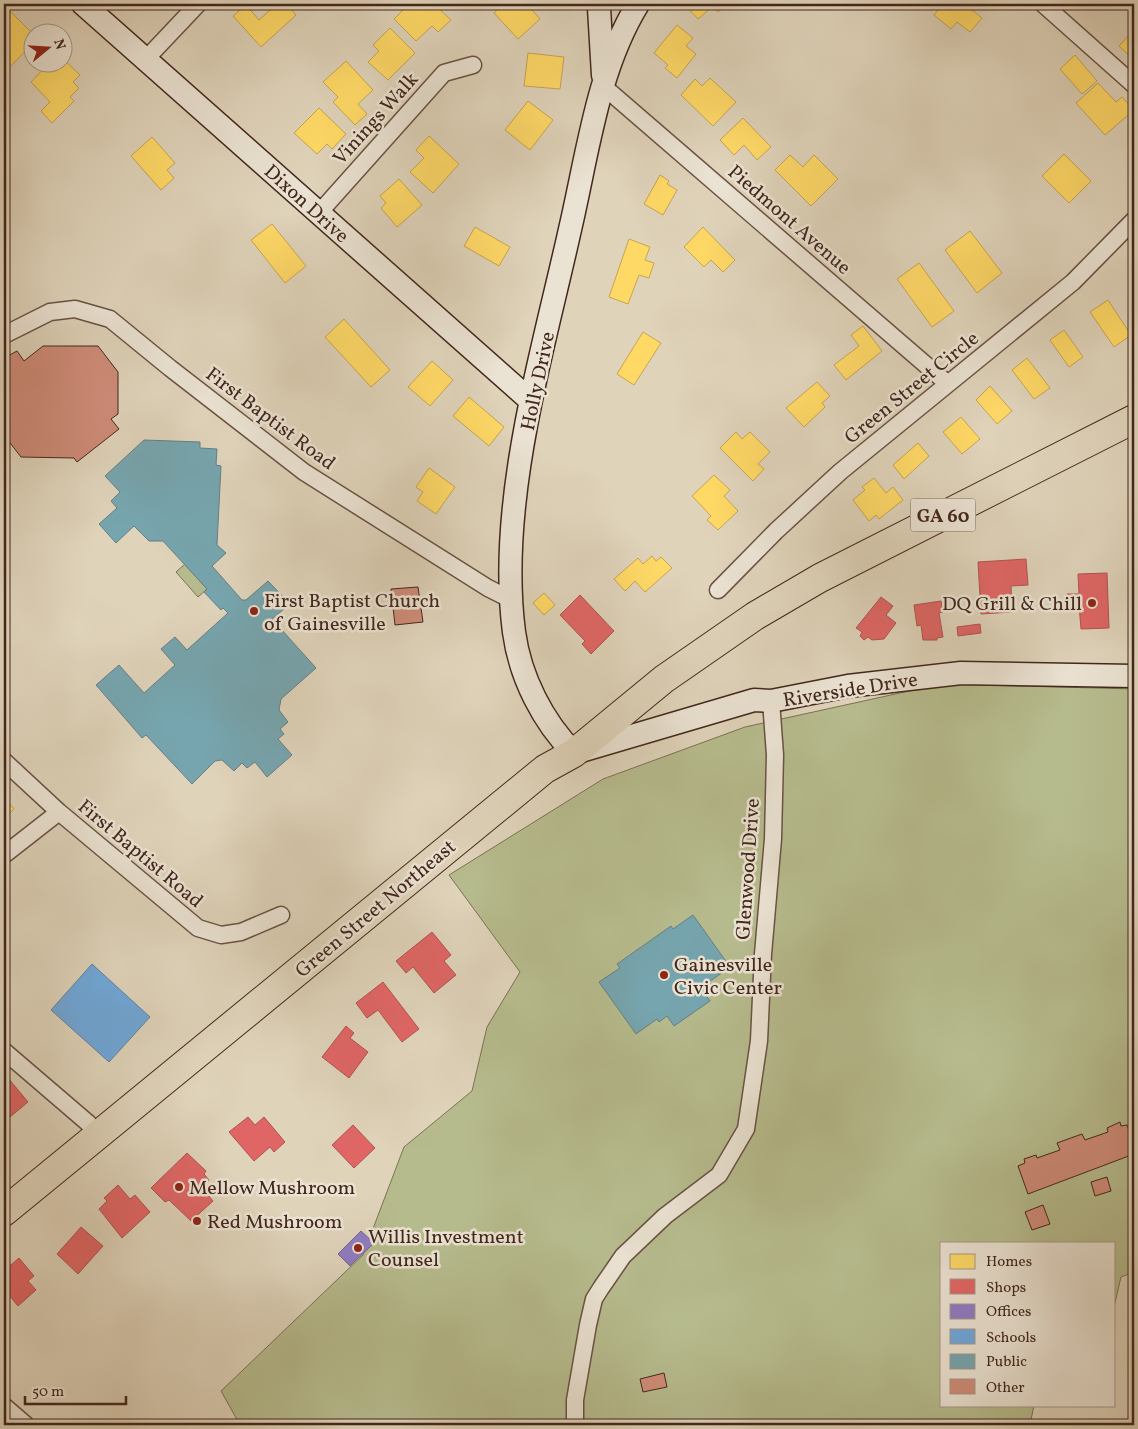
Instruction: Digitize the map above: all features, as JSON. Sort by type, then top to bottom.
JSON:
[{"type":"highway","name":"Green Street Northeast","points":[[4,1212],[545,769],[574,754],[664,679],[755,616],[820,578],[1134,419]]},
{"type":"street","name":"Dixon Drive","points":[[83,4],[531,402]]},
{"type":"street","points":[[146,60],[198,4]]},
{"type":"street","name":"Holly Drive","points":[[574,754],[556,735],[527,679],[516,642],[512,600],[511,556],[518,481],[531,402],[604,86],[623,28],[638,4]]},
{"type":"street","points":[[1043,4],[1134,85]]},
{"type":"street","points":[[599,6],[603,14],[623,28]]},
{"type":"street","points":[[599,6],[604,86]]},
{"type":"street","name":"Vinings Walk","points":[[318,214],[444,73],[473,65]]},
{"type":"street","name":"Piedmont Avenue","points":[[604,86],[948,384]]},
{"type":"street","name":"Green Street Circle","points":[[718,590],[776,531],[840,472],[1073,282],[1134,220]]},
{"type":"street","name":"First Baptist Road","points":[[4,335],[50,312],[75,309],[110,318],[170,368],[304,472],[488,588],[512,600]]},
{"type":"street","name":"Riverside Drive","points":[[574,754],[723,707],[754,700],[770,701],[848,686],[961,673],[1134,676]]},
{"type":"street","name":"Glenwood Drive","points":[[575,1425],[575,1400],[594,1299],[623,1256],[665,1216],[719,1175],[746,1129],[759,1041],[763,954],[773,839],[775,755],[770,701]]},
{"type":"street","name":"First Baptist Road","points":[[4,761],[59,812],[198,928],[222,935],[241,932],[281,915]]},
{"type":"street","points":[[4,855],[59,812]]},
{"type":"street","points":[[4,1051],[88,1123],[98,1136]]},
{"type":"street","points":[[4,1406],[26,1425]]},
{"type":"green space","points":[[185,564],[207,589],[198,597],[176,572]]},
{"type":"green space","points":[[941,684],[1134,689],[1134,1272],[1121,1277],[1116,1298],[1116,1242],[940,1242],[940,1406],[1034,1406],[1030,1425],[240,1425],[221,1391],[363,1255],[404,1147],[472,1091],[487,1027],[520,972],[449,875],[603,779],[745,727]]},
{"type":"building: Homes","points":[[277,4],[286,4],[296,15],[261,47],[233,16],[246,5],[259,20]]},
{"type":"building: Homes","points":[[409,4],[434,4],[451,20],[438,32],[432,26],[416,41],[394,19]]},
{"type":"building: Homes","points":[[503,4],[527,4],[540,19],[518,39],[494,13]]},
{"type":"building: Homes","points":[[684,4],[727,4],[718,12],[713,6],[698,19]]},
{"type":"building: Homes","points":[[943,4],[964,4],[982,18],[970,32],[957,22],[951,29],[934,15]]},
{"type":"building: Homes","points":[[4,5],[22,23],[22,54],[11,66],[4,59],[4,52],[7,49],[4,46]]},
{"type":"building: Homes","points":[[677,25],[693,38],[686,46],[696,54],[677,78],[665,68],[668,65],[654,53]]},
{"type":"building: Homes","points":[[390,28],[415,53],[388,80],[368,62],[379,51],[373,45]]},
{"type":"building: Homes","points":[[1130,34],[1134,37],[1134,60],[1119,46]]},
{"type":"building: Homes","points":[[528,53],[564,57],[560,89],[524,86]]},
{"type":"building: Homes","points":[[1075,55],[1097,81],[1082,94],[1060,69]]},
{"type":"building: Homes","points":[[346,61],[373,90],[358,104],[367,114],[355,125],[333,102],[338,97],[323,82]]},
{"type":"building: Homes","points":[[72,67],[80,75],[73,82],[79,88],[70,97],[74,101],[52,123],[41,111],[50,102],[31,82],[40,72],[72,72]]},
{"type":"building: Homes","points":[[710,78],[736,102],[713,126],[681,95],[695,79],[702,86]]},
{"type":"building: Homes","points":[[1098,83],[1116,102],[1122,97],[1134,110],[1105,135],[1076,103]]},
{"type":"building: Homes","points":[[528,101],[553,120],[530,150],[505,130]]},
{"type":"building: Homes","points":[[319,108],[346,134],[332,149],[327,144],[317,154],[294,133]]},
{"type":"building: Homes","points":[[743,118],[771,147],[757,160],[744,145],[734,155],[720,140]]},
{"type":"building: Homes","points":[[429,136],[459,164],[433,193],[410,172],[424,158],[416,150]]},
{"type":"building: Homes","points":[[152,137],[175,163],[167,170],[174,178],[161,190],[131,156]]},
{"type":"building: Homes","points":[[1064,154],[1091,181],[1069,203],[1042,176]]},
{"type":"building: Homes","points":[[790,155],[803,167],[814,155],[838,179],[811,206],[775,170]]},
{"type":"building: Homes","points":[[660,175],[669,181],[667,184],[677,190],[663,215],[644,204]]},
{"type":"building: Homes","points":[[399,179],[422,205],[397,227],[381,208],[386,203],[380,196]]},
{"type":"building: Homes","points":[[272,224],[306,266],[285,283],[251,240]]},
{"type":"building: Homes","points":[[475,227],[510,247],[499,266],[464,246]]},
{"type":"building: Homes","points":[[703,227],[735,260],[723,272],[711,260],[704,267],[684,247]]},
{"type":"building: Homes","points":[[970,231],[1002,273],[977,293],[945,250]]},
{"type":"building: Homes","points":[[629,239],[650,247],[645,260],[654,263],[649,278],[639,275],[628,304],[609,297]]},
{"type":"building: Homes","points":[[919,263],[954,311],[932,327],[897,279]]},
{"type":"building: Homes","points":[[1108,300],[1131,335],[1114,347],[1090,312]]},
{"type":"building: Homes","points":[[344,319],[390,370],[371,387],[325,337]]},
{"type":"building: Homes","points":[[863,326],[882,351],[846,380],[834,365],[859,346],[851,335]]},
{"type":"building: Homes","points":[[1064,330],[1083,357],[1069,367],[1050,340]]},
{"type":"building: Homes","points":[[643,332],[661,343],[634,385],[617,374]]},
{"type":"building: Homes","points":[[1027,358],[1050,388],[1034,399],[1012,370]]},
{"type":"building: Homes","points":[[432,361],[453,380],[430,406],[408,387]]},
{"type":"building: Homes","points":[[817,382],[830,396],[822,403],[825,407],[804,427],[786,408]]},
{"type":"building: Homes","points":[[990,386],[1012,411],[997,424],[976,400]]},
{"type":"building: Homes","points":[[469,397],[504,427],[489,446],[453,416]]},
{"type":"building: Homes","points":[[961,417],[980,439],[962,454],[943,432]]},
{"type":"building: Homes","points":[[736,432],[742,439],[750,432],[770,452],[758,464],[764,469],[753,481],[720,448]]},
{"type":"building: Homes","points":[[918,443],[929,456],[904,479],[893,465]]},
{"type":"building: Homes","points":[[429,468],[455,487],[436,514],[417,501],[423,492],[416,487]]},
{"type":"building: Homes","points":[[714,475],[730,490],[724,496],[738,511],[718,530],[707,520],[711,516],[692,496]]},
{"type":"building: Homes","points":[[874,478],[886,493],[893,487],[903,500],[879,519],[876,515],[869,521],[853,500],[865,490],[862,487]]},
{"type":"building: Homes","points":[[652,556],[656,561],[661,557],[672,568],[645,592],[635,581],[625,591],[614,579],[638,558],[643,564]]},
{"type":"building: Homes","points":[[544,593],[555,605],[544,615],[533,603]]},
{"type":"building: Homes","points":[[4,798],[14,809],[4,819]]},
{"type":"building: Shops","points":[[1026,559],[1028,585],[1011,586],[1012,612],[981,614],[978,562]]},
{"type":"building: Shops","name":"DQ Grill & Chill","points":[[1107,573],[1109,628],[1081,629],[1079,605],[1075,605],[1075,601],[1067,601],[1067,594],[1079,594],[1078,574]]},
{"type":"building: Shops","points":[[580,595],[614,631],[591,654],[582,644],[585,641],[560,615]]},
{"type":"building: Shops","points":[[881,597],[893,606],[886,615],[896,623],[884,639],[872,640],[868,637],[864,640],[860,636],[862,632],[856,628]]},
{"type":"building: Shops","points":[[941,601],[943,612],[939,613],[943,637],[937,638],[937,640],[923,640],[921,625],[917,626],[914,605]]},
{"type":"building: Shops","points":[[980,624],[981,633],[958,636],[957,627]]},
{"type":"building: Shops","points":[[432,932],[451,955],[444,961],[456,975],[434,993],[413,967],[406,973],[396,961]]},
{"type":"building: Shops","points":[[383,982],[419,1029],[402,1042],[378,1010],[367,1018],[356,1003]]},
{"type":"building: Shops","points":[[346,1026],[354,1033],[350,1038],[368,1052],[349,1078],[322,1057]]},
{"type":"building: Shops","points":[[4,1073],[28,1102],[4,1122]]},
{"type":"building: Shops","points":[[248,1117],[255,1125],[264,1117],[285,1142],[274,1152],[270,1147],[254,1161],[229,1132]]},
{"type":"building: Shops","points":[[353,1125],[375,1148],[354,1168],[332,1145]]},
{"type":"building: Shops","name":"Mellow Mushroom","points":[[187,1153],[206,1171],[204,1174],[209,1180],[205,1186],[209,1191],[208,1195],[213,1201],[191,1221],[169,1200],[165,1202],[151,1188]]},
{"type":"building: Shops","points":[[118,1185],[130,1199],[135,1195],[150,1212],[122,1238],[99,1209],[107,1201],[104,1198]]},
{"type":"building: Shops","points":[[81,1227],[103,1246],[78,1274],[57,1254]]},
{"type":"building: Shops","points":[[19,1258],[34,1276],[28,1281],[36,1290],[18,1306],[4,1289],[4,1271]]},
{"type":"building: Offices","points":[[361,1231],[374,1243],[350,1266],[338,1254]]},
{"type":"building: Schools","points":[[92,964],[150,1017],[109,1062],[51,1010]]},
{"type":"building: Public","name":"First Baptist Church of Gainesville","points":[[144,440],[200,442],[200,448],[217,449],[216,465],[221,466],[217,545],[226,553],[212,566],[242,600],[246,600],[268,581],[290,604],[272,619],[316,668],[281,699],[279,710],[288,722],[280,729],[284,734],[278,739],[292,755],[267,777],[255,762],[247,768],[242,763],[234,771],[222,760],[215,761],[192,784],[146,735],[142,738],[96,685],[119,665],[144,693],[175,665],[161,649],[175,637],[187,650],[228,613],[223,608],[221,610],[204,592],[207,589],[163,541],[149,541],[134,526],[116,543],[99,524],[117,508],[111,501],[120,492],[105,476]]},
{"type":"building: Public","name":"Gainesville Civic Center","points":[[693,915],[730,967],[709,982],[711,985],[703,991],[710,1001],[674,1026],[667,1016],[659,1022],[657,1019],[636,1034],[599,982],[620,968],[617,964],[671,926],[673,929]]},
{"type":"building: Other","points":[[43,346],[98,346],[118,372],[118,414],[111,419],[119,429],[77,462],[74,458],[21,457],[4,435],[4,358],[17,351],[24,361]]},
{"type":"building: Other","points":[[418,587],[423,622],[395,625],[391,589]]},
{"type":"building: Other","points":[[1120,1122],[1121,1126],[1127,1125],[1134,1145],[1134,1154],[1028,1194],[1018,1166],[1025,1163],[1024,1159],[1036,1155],[1037,1158],[1060,1150],[1057,1143],[1082,1134],[1085,1140],[1108,1132],[1107,1128]]},
{"type":"building: Other","points":[[1107,1177],[1111,1191],[1095,1196],[1091,1182]]},
{"type":"building: Other","points":[[1043,1205],[1050,1224],[1032,1230],[1025,1212]]},
{"type":"building: Other","points":[[664,1373],[667,1387],[643,1392],[640,1379]]},
{"type":"place","name":"DQ Grill & Chill","points":[[1092,603]]},
{"type":"place","name":"First Baptist Church of Gainesville","points":[[254,611]]},
{"type":"place","name":"Gainesville Civic Center","points":[[664,975]]},
{"type":"place","name":"Mellow Mushroom","points":[[179,1187]]},
{"type":"place","name":"Red Mushroom","points":[[197,1221]]},
{"type":"place","name":"Willis Investment Counsel","points":[[358,1248]]}]
